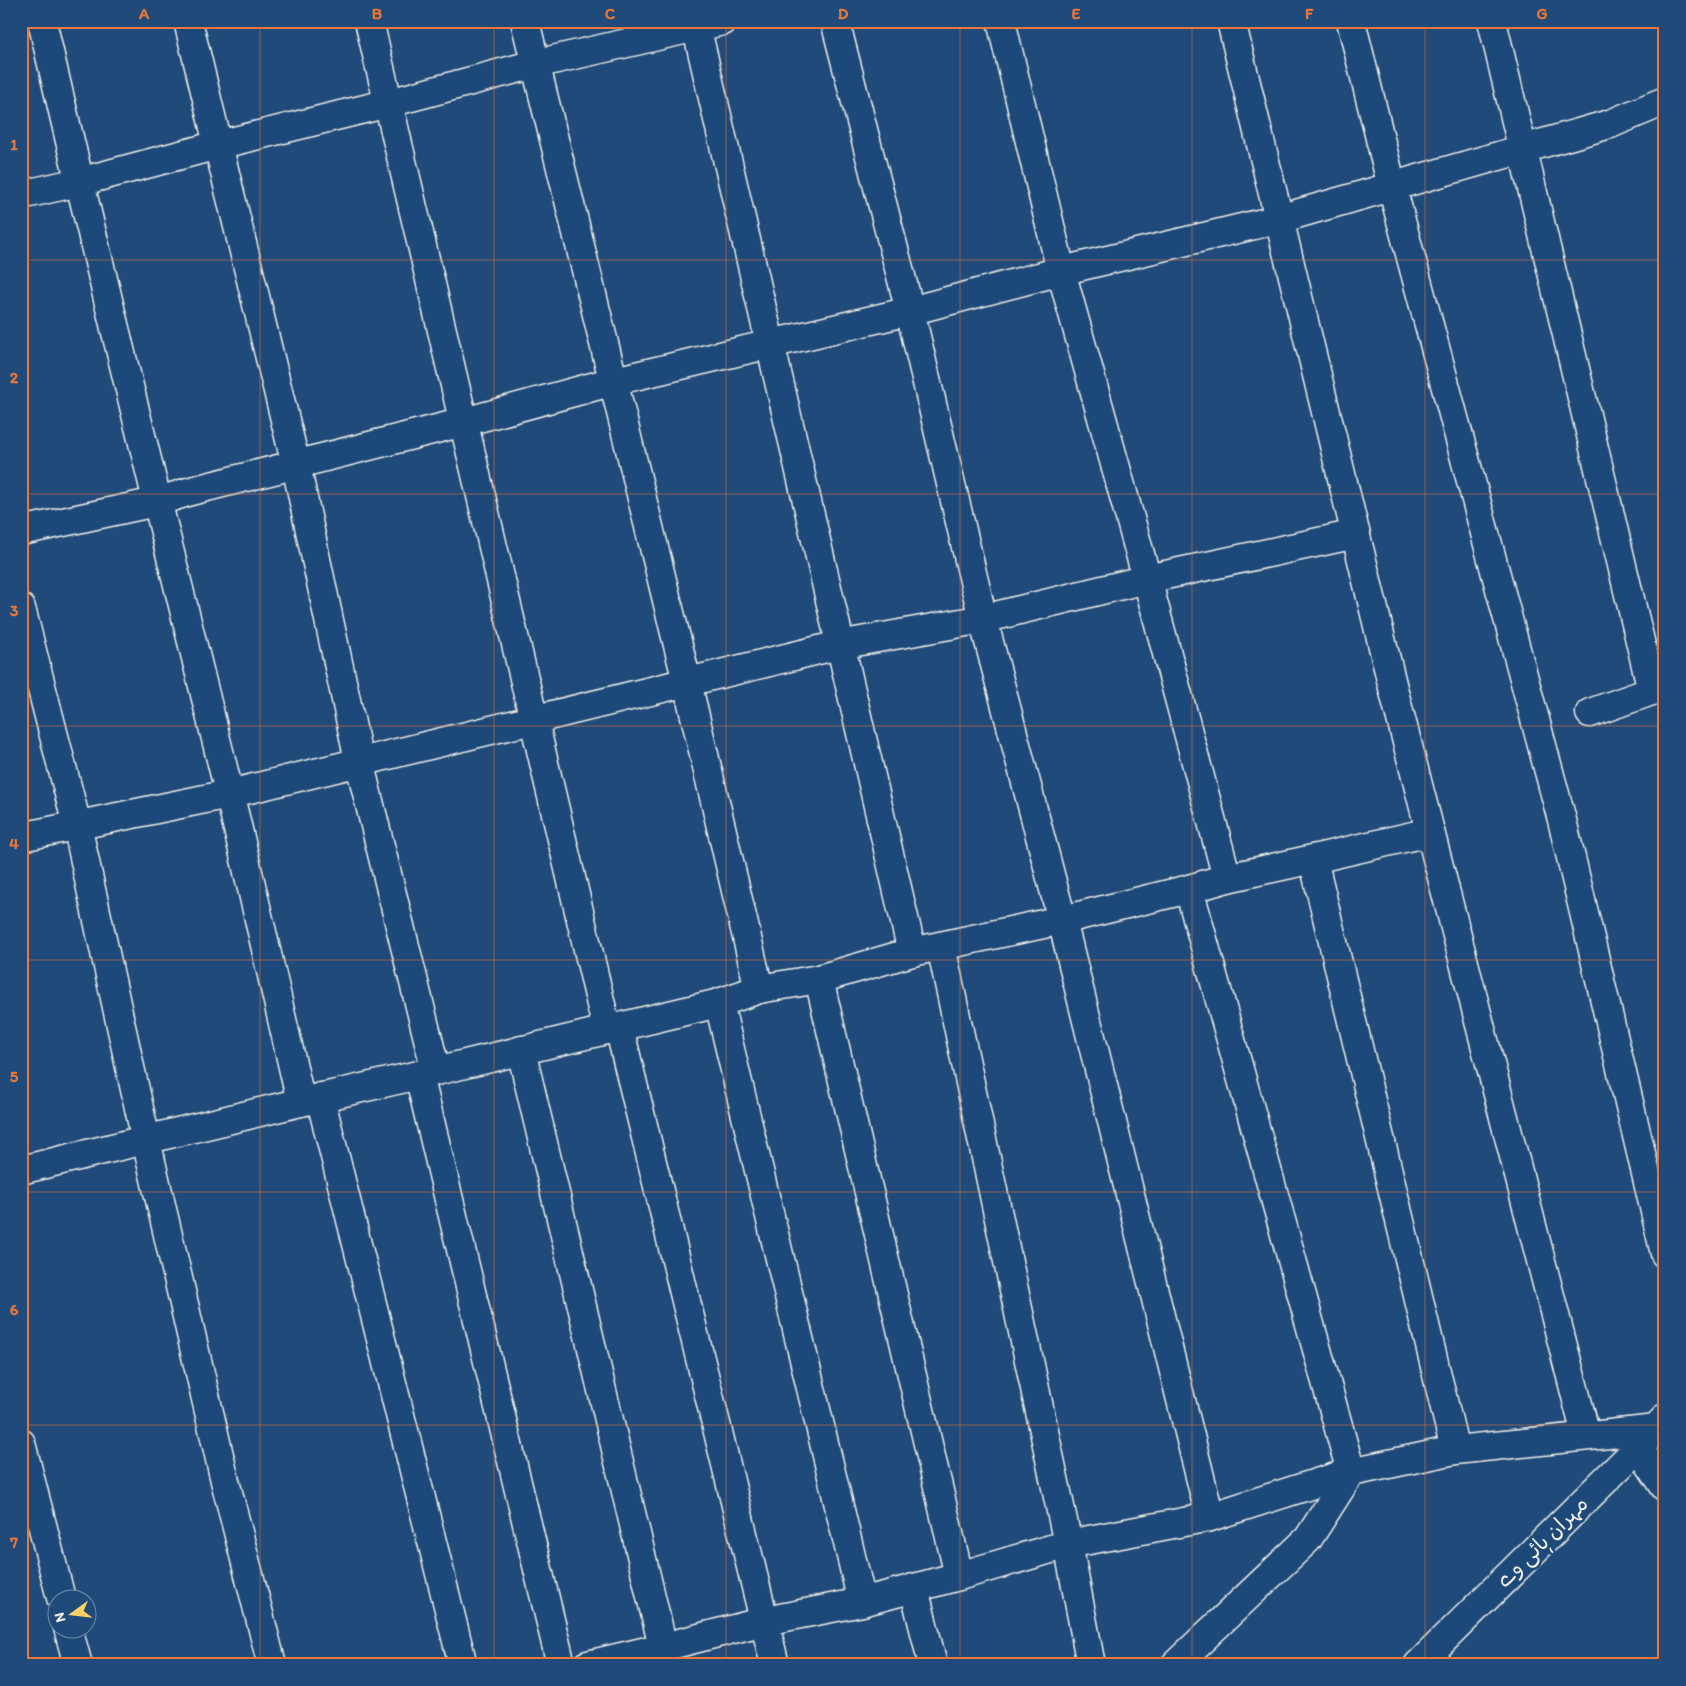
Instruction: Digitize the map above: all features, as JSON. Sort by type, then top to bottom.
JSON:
[{"type":"street","points":[[42,21],[156,502],[229,794],[463,1665]]},
{"type":"street","points":[[188,21],[296,465],[427,1073],[561,1665]]},
{"type":"street","points":[[368,21],[534,720],[775,1665]]},
{"type":"street","points":[[525,21],[687,682],[759,989]]},
{"type":"street","points":[[21,195],[79,182],[696,24],[723,21]]},
{"type":"street","points":[[835,21],[910,311],[983,619],[1062,920],[1210,1517]]},
{"type":"street","points":[[1001,21],[1061,271],[1147,578],[1227,878]]},
{"type":"street","points":[[1231,21],[1430,832],[1586,1435]]},
{"type":"street","points":[[1351,21],[1392,187],[1562,820],[1665,1254]]},
{"type":"street","points":[[1492,21],[1522,149],[1658,690],[1590,713]]},
{"type":"street","points":[[696,24],[839,645],[912,952]]},
{"type":"street","points":[[21,531],[156,502],[191,491],[464,422],[614,381],[910,311],[1061,271],[1279,220],[1610,124],[1665,101]]},
{"type":"street","points":[[21,838],[229,794],[839,645],[983,619],[1147,578],[1356,534]]},
{"type":"street","points":[[21,608],[77,825],[146,1140],[225,1481],[272,1665]]},
{"type":"street","points":[[21,1170],[719,1003],[759,989],[819,979],[912,952],[1062,920],[1227,878],[1430,832]]},
{"type":"street","points":[[1313,859],[1455,1450]]},
{"type":"street","points":[[1175,1665],[1308,1539],[1351,1472],[1189,889]]},
{"type":"street","points":[[941,946],[1068,1544],[1091,1665]]},
{"type":"street","points":[[819,979],[959,1576]]},
{"type":"street","points":[[719,1003],[862,1602]]},
{"type":"street","points":[[521,1050],[663,1647]]},
{"type":"street","points":[[595,1664],[765,1621],[862,1602],[1068,1544],[1210,1517],[1351,1472],[1455,1450],[1586,1435],[1653,1431],[1665,1487]]},
{"type":"street","name":"مہران ہائی وے","points":[[1418,1665],[1653,1431]]},
{"type":"street","points":[[21,1443],[27,1486],[58,1588]]},
{"type":"street","points":[[914,1588],[933,1665]]},
{"type":"street","points":[[71,1638],[78,1665]]}]
